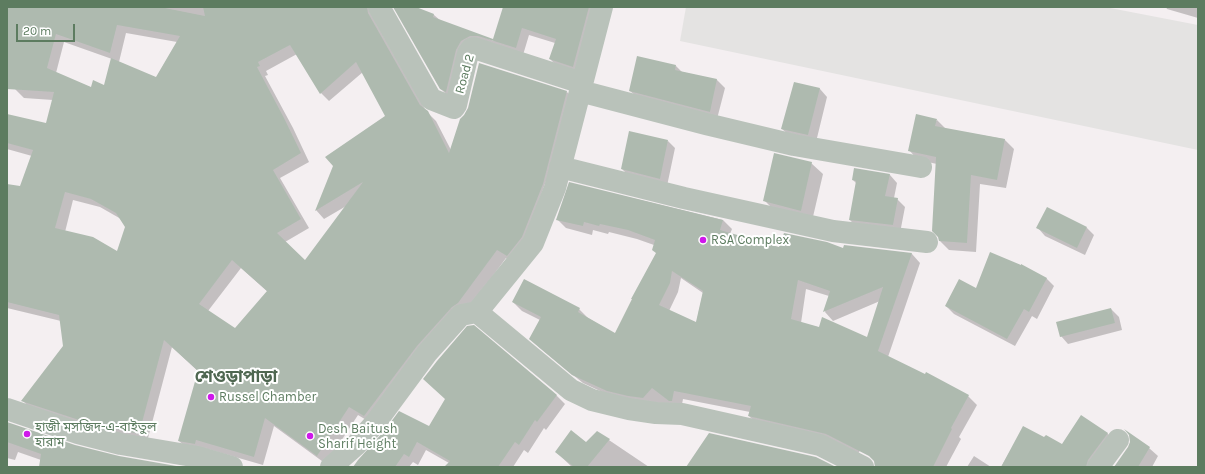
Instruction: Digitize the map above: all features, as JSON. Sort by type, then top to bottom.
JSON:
[{"type":"street","name":"Road 2","points":[[380,7],[431,99],[450,108],[454,108],[456,105],[468,53],[474,48],[581,87]]},
{"type":"street","points":[[331,467],[356,444],[376,422],[428,353],[461,315],[477,312],[533,243],[555,188],[602,7]]},
{"type":"street","points":[[581,87],[706,124],[794,145],[921,167]]},
{"type":"street","points":[[560,167],[684,198],[833,231],[927,242]]},
{"type":"street","points":[[477,312],[571,390],[592,400],[629,409],[656,413],[682,414],[820,445],[855,465]]},
{"type":"street","points":[[7,408],[78,433],[121,444],[198,457],[232,467]]},
{"type":"street","points":[[1098,467],[1118,440]]},
{"type":"shaded area","points":[[686,7],[1105,7],[1198,25],[1198,150],[680,41]]},
{"type":"building","points":[[7,7],[160,7],[205,16],[203,7],[367,7],[368,13],[420,105],[428,111],[449,153],[460,119],[468,108],[479,63],[567,91],[543,184],[522,237],[507,256],[497,250],[458,303],[452,307],[417,346],[364,416],[349,407],[317,456],[265,418],[254,457],[196,440],[195,444],[178,441],[198,371],[164,340],[139,434],[82,421],[21,401],[63,346],[59,315],[7,302],[7,184],[20,186],[33,150],[7,143],[7,114],[46,123],[54,92],[7,89]],"holes":[[[117,25],[180,36],[156,77],[111,58],[104,85],[93,80],[91,87],[47,68],[56,34],[110,53]],[[290,45],[320,94],[356,62],[385,116],[325,157],[333,166],[315,211],[363,182],[305,260],[277,233],[301,219],[273,170],[301,153],[257,67],[260,66],[258,62]],[[65,192],[91,199],[116,213],[125,227],[117,251],[93,237],[55,228]],[[232,260],[267,291],[235,328],[199,304]]]},
{"type":"building","points":[[393,7],[416,7],[434,14],[433,17],[493,39],[503,7],[589,7],[573,67],[549,59],[556,39],[522,28],[516,48],[478,36],[470,36],[461,41],[456,50],[446,92],[440,89]]},
{"type":"building","points":[[637,56],[676,65],[675,70],[717,79],[710,112],[629,91]]},
{"type":"building","points":[[794,82],[820,88],[808,135],[781,129]]},
{"type":"building","points":[[916,114],[937,119],[935,126],[1005,139],[997,180],[971,175],[967,243],[939,241],[938,237],[932,231],[936,157],[908,151]]},
{"type":"building","points":[[629,131],[668,140],[660,179],[621,169]]},
{"type":"building","points":[[774,153],[812,162],[801,211],[763,201]]},
{"type":"building","points":[[854,168],[890,174],[885,196],[898,198],[893,225],[849,220],[856,181],[852,180]]},
{"type":"building","points":[[569,182],[723,220],[720,230],[779,247],[784,233],[827,242],[843,248],[844,245],[912,253],[878,351],[925,374],[926,372],[969,395],[951,428],[952,429],[933,467],[875,467],[874,461],[869,456],[826,434],[748,416],[751,406],[674,391],[672,401],[669,401],[652,388],[643,398],[628,396],[607,391],[572,375],[529,339],[541,317],[512,302],[524,279],[580,308],[578,312],[615,333],[631,299],[656,253],[652,250],[655,240],[628,230],[600,224],[599,226],[584,222],[583,226],[556,220]],"holes":[[[672,271],[703,291],[696,322],[659,305],[670,283]],[[798,280],[830,291],[823,312],[883,287],[867,337],[822,317],[819,327],[791,319]]]},
{"type":"building","points":[[1047,207],[1087,227],[1077,248],[1036,228]]},
{"type":"building","points":[[990,252],[1021,264],[1047,278],[1029,312],[1024,309],[1007,339],[945,306],[959,279],[976,288]]},
{"type":"building","points":[[1111,308],[1115,323],[1060,337],[1056,322]]},
{"type":"building","points":[[474,325],[557,395],[537,422],[535,420],[519,445],[515,442],[498,467],[444,467],[450,461],[417,442],[409,457],[404,454],[395,467],[353,467],[385,430],[399,411],[429,426],[445,399],[423,379],[467,326]]},
{"type":"building","points":[[1081,415],[1108,433],[1088,460],[1086,467],[1001,467],[1023,426],[1044,437],[1046,435],[1062,444]]},
{"type":"building","points":[[7,422],[75,445],[119,456],[182,467],[39,467],[41,454],[7,442]]},
{"type":"building","points":[[1124,429],[1150,447],[1138,467],[1114,467],[1130,442],[1129,435]]},
{"type":"building","points":[[571,430],[586,442],[597,431],[610,439],[587,467],[574,467],[555,452]]},
{"type":"building","points":[[709,433],[816,457],[836,467],[686,467]]},
{"type":"place","name":"RSA Complex","points":[[703,240]]},
{"type":"place","name":"Russel Chamber","points":[[211,397]]},
{"type":"place","name":"হাজী মসজিদ-এ-বাইতুল হারাম","points":[[27,434]]},
{"type":"place","name":"Desh Baitush Sharif Height","points":[[310,436]]},
{"type":"district","name":"শেওড়াপাড়া","points":[[236,377]]}]
